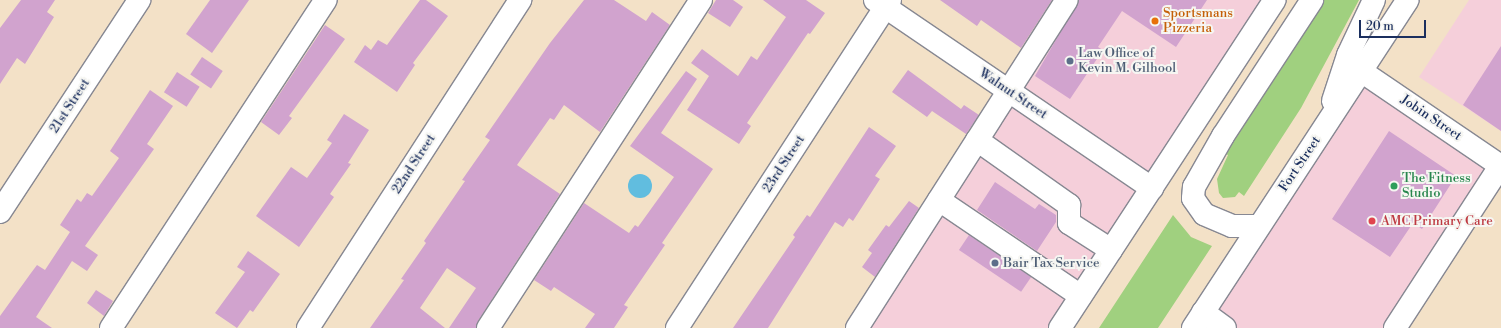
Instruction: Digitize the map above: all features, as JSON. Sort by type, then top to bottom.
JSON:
[{"type":"street","name":"21st Street","points":[[0,212],[139,0]]},
{"type":"street","points":[[111,328],[326,0]]},
{"type":"street","name":"22nd Street","points":[[308,328],[520,0]]},
{"type":"street","points":[[488,328],[701,0]]},
{"type":"street","points":[[857,328],[1067,0]]},
{"type":"street","points":[[1060,328],[1275,0]]},
{"type":"street","points":[[1258,226],[1232,226],[1204,214],[1193,198],[1194,187],[1223,136],[1312,0]]},
{"type":"street","points":[[1324,129],[1348,55],[1374,0]]},
{"type":"street","name":"Fort Street","points":[[1198,320],[1258,226],[1324,129],[1408,0]]},
{"type":"street","name":"Walnut Street","points":[[884,2],[1008,91],[1152,188]]},
{"type":"street","name":"23rd Street","points":[[678,328],[884,2]]},
{"type":"street","name":"Jobin Street","points":[[1361,71],[1501,166]]},
{"type":"street","points":[[977,140],[1069,204],[1069,223],[1111,250]]},
{"type":"street","points":[[1395,328],[1501,166]]},
{"type":"street","points":[[939,200],[1081,296]]},
{"type":"street","points":[[1198,320],[1225,328]]},
{"type":"shaded area","points":[[1067,0],[1275,0],[1060,328],[857,328]]},
{"type":"shaded area","points":[[1469,0],[1501,0],[1501,131],[1419,77]]},
{"type":"shaded area","points":[[1361,71],[1501,166],[1395,328],[1193,328]]},
{"type":"green space","points":[[1323,0],[1359,0],[1301,108],[1244,196],[1239,192],[1235,197],[1223,198],[1219,193],[1217,179],[1228,155],[1224,153]]},
{"type":"green space","points":[[1173,215],[1191,237],[1212,246],[1158,328],[1099,328]]},
{"type":"water","points":[[640,174],[645,175],[651,181],[651,191],[645,197],[640,198],[635,197],[629,191],[628,186],[629,181],[635,175]]},
{"type":"building","points":[[21,0],[55,0],[47,12],[54,17],[25,64],[17,58],[0,84],[0,28]]},
{"type":"building","points":[[210,0],[249,0],[212,53],[186,34]]},
{"type":"building","points":[[420,0],[426,0],[448,16],[413,63],[415,65],[397,92],[354,62],[365,45],[371,50],[378,40],[387,45]]},
{"type":"building","points":[[584,0],[614,0],[646,21],[652,12],[670,25],[600,132],[564,105],[554,120],[550,118],[517,165],[560,194],[478,321],[476,328],[449,328],[476,288],[447,268],[420,308],[445,328],[370,328],[404,280],[401,279],[426,243],[424,241],[465,181],[462,180],[490,140],[485,137],[550,43]]},
{"type":"building","points":[[716,0],[733,0],[743,7],[730,27],[708,13]]},
{"type":"building","points":[[763,0],[806,0],[825,13],[810,34],[808,33],[747,123],[751,126],[739,144],[687,110],[709,76],[691,63],[702,49],[738,76],[751,56],[757,60],[786,17]]},
{"type":"building","points":[[940,0],[1052,0],[1021,48],[981,20],[977,26]]},
{"type":"building","points":[[1079,0],[1207,0],[1176,47],[1122,11],[1098,47],[1103,50],[1070,99],[1035,76]]},
{"type":"building","points":[[325,25],[345,39],[289,116],[292,118],[279,135],[261,122]]},
{"type":"building","points":[[1501,46],[1501,131],[1463,105]]},
{"type":"building","points":[[202,57],[223,71],[211,88],[190,74]]},
{"type":"building","points":[[908,70],[961,109],[964,105],[979,115],[966,134],[932,111],[927,117],[892,92]]},
{"type":"building","points":[[686,71],[697,79],[661,133],[713,169],[662,243],[665,245],[624,305],[628,307],[614,328],[585,328],[595,314],[554,287],[551,291],[534,280],[584,203],[629,233],[635,225],[638,227],[674,177],[630,146]]},
{"type":"building","points":[[177,72],[200,87],[187,107],[164,92]]},
{"type":"building","points":[[150,90],[173,106],[147,144],[154,149],[85,246],[98,255],[87,271],[72,261],[36,317],[52,328],[0,328],[0,316],[31,273],[37,265],[45,270],[70,232],[60,225],[77,199],[81,202],[87,193],[92,196],[119,158],[110,151]]},
{"type":"building","points":[[344,114],[369,130],[348,163],[351,164],[330,194],[334,197],[299,247],[256,216],[291,167],[307,178],[332,143],[327,140]]},
{"type":"building","points":[[869,127],[896,146],[875,176],[880,179],[853,221],[849,218],[843,227],[835,222],[768,328],[733,328],[795,237],[793,235],[807,215],[810,217]]},
{"type":"building","points":[[1389,131],[1456,176],[1422,229],[1413,223],[1390,257],[1332,219]]},
{"type":"building","points":[[995,182],[1035,209],[1039,204],[1056,215],[1056,222],[1037,251],[977,210]]},
{"type":"building","points":[[909,201],[919,208],[875,277],[862,267],[872,253],[868,250],[886,225],[889,227]]},
{"type":"building","name":"Bair Tax Service","points":[[969,235],[1031,277],[1021,292],[959,250]]},
{"type":"building","points":[[248,251],[280,274],[253,312],[250,310],[237,328],[215,313],[245,272],[237,267]]},
{"type":"building","points":[[96,290],[113,301],[104,316],[87,303]]},
{"type":"place","name":"Sportsmans Pizzeria","points":[[1155,21]]},
{"type":"place","name":"Law Office of Kevin M. Gilhool","points":[[1070,61]]},
{"type":"place","name":"The Fitness Studio","points":[[1394,186]]},
{"type":"place","name":"AMC Primary Care","points":[[1372,221]]},
{"type":"place","name":"Bair Tax Service","points":[[995,263]]}]
